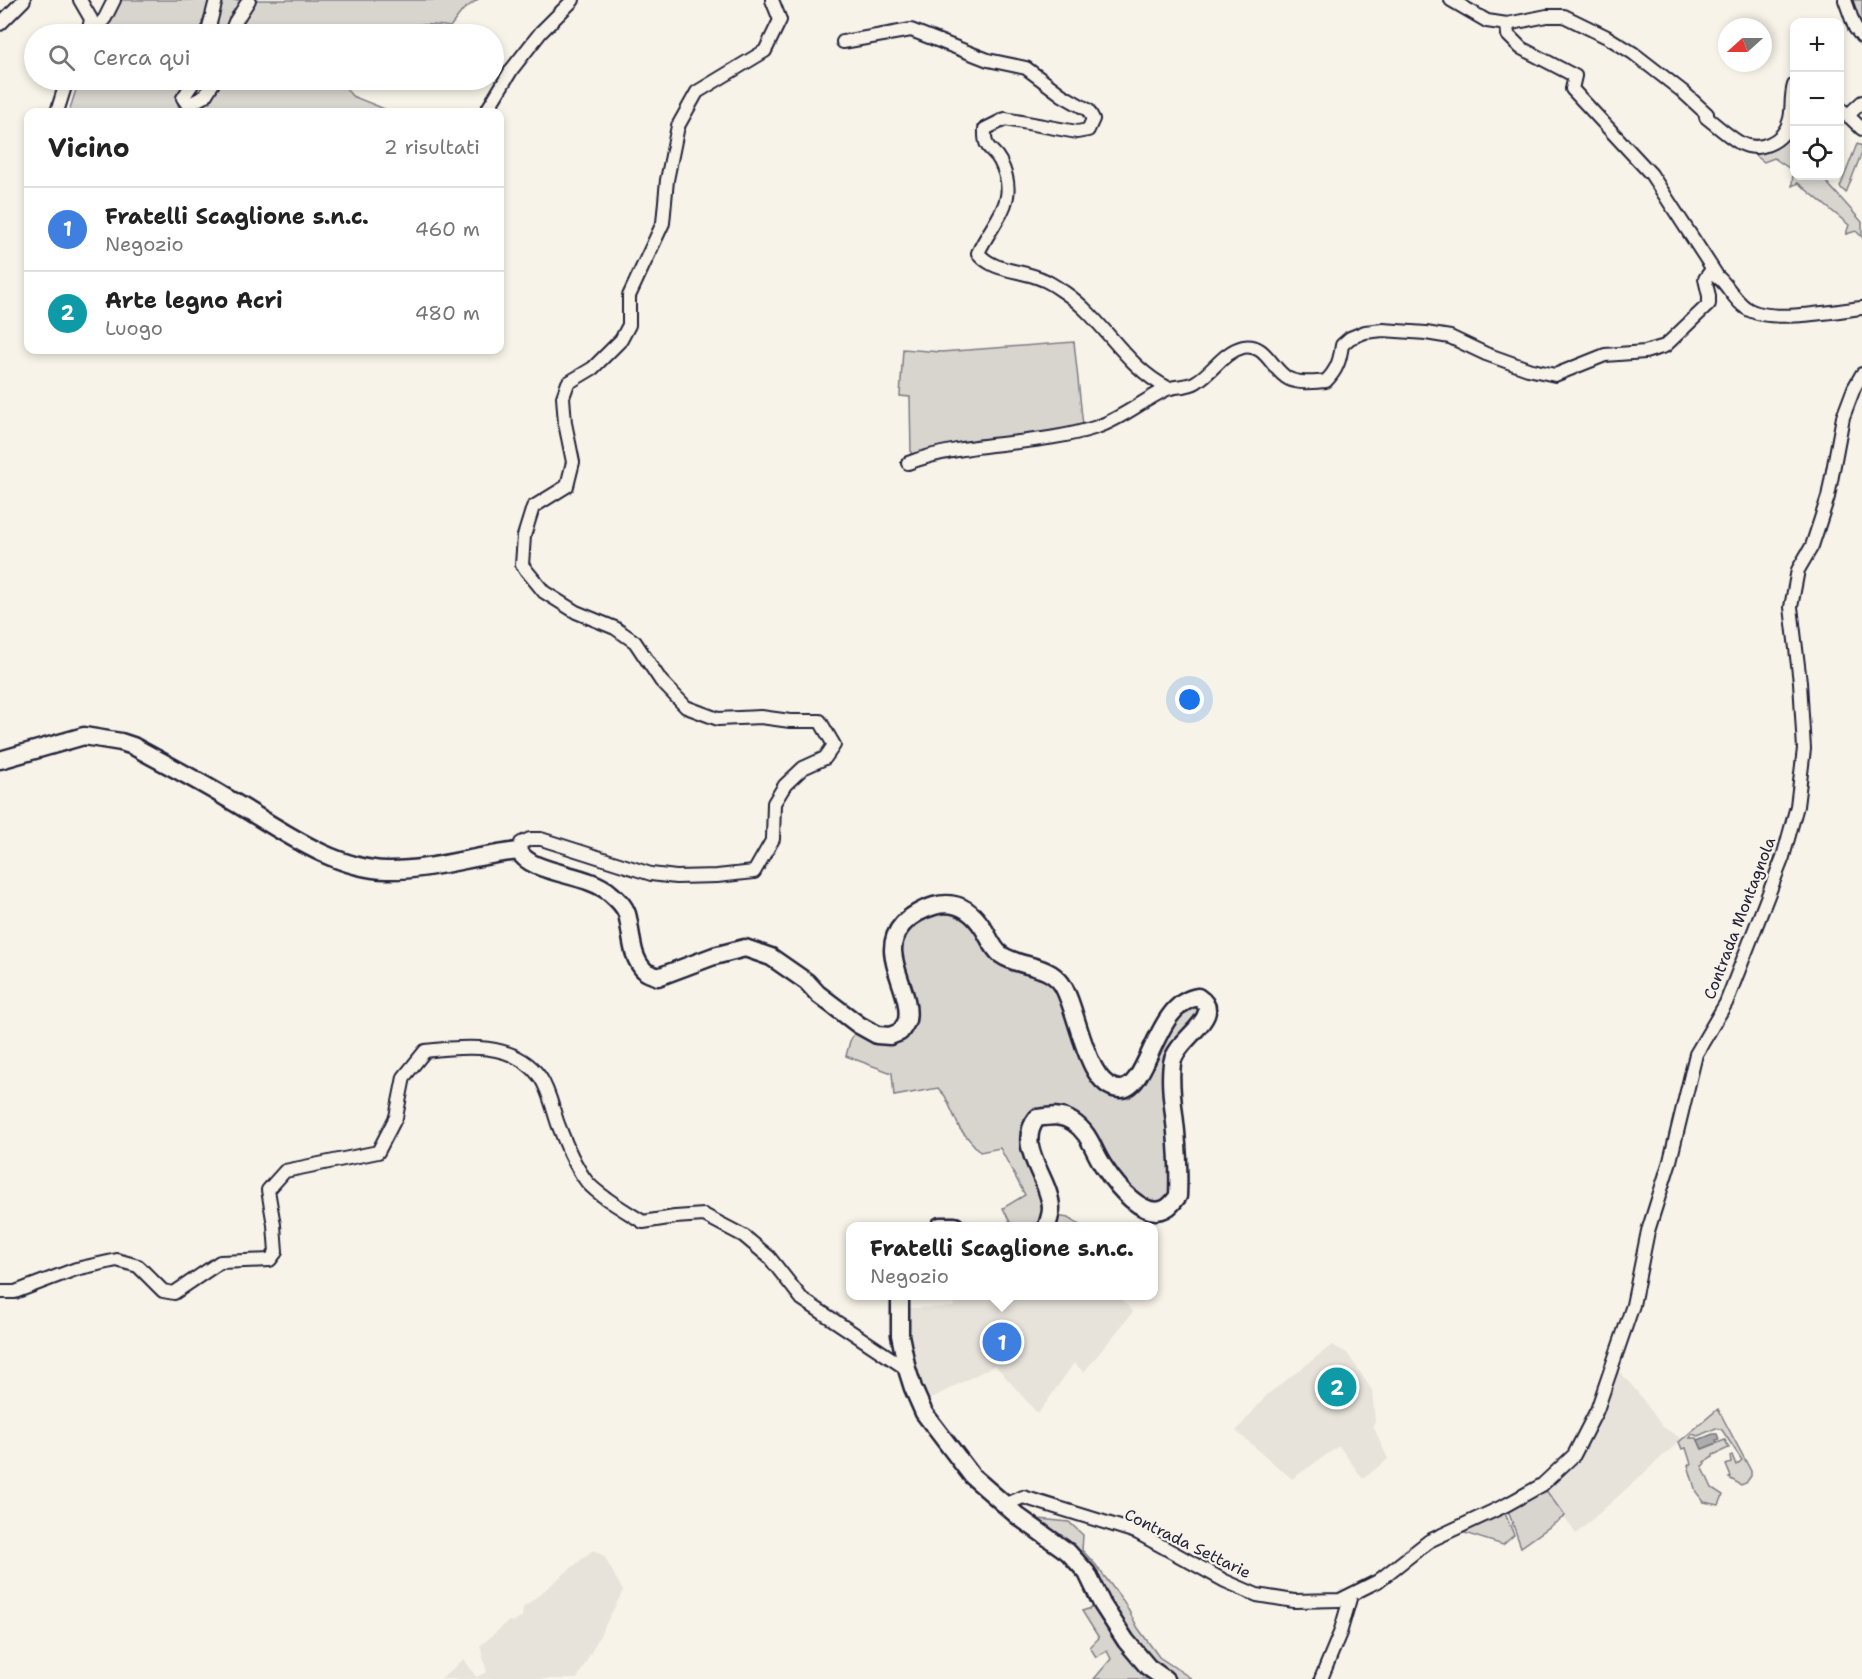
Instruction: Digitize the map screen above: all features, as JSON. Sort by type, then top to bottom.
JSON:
[{"type":"main road","points":[[0,760],[84,736],[121,742],[133,746],[224,796],[301,841],[340,861],[365,868],[387,870],[415,868],[519,851],[522,858],[531,864],[587,880],[605,888],[619,900],[627,913],[635,954],[646,972],[658,977],[714,956],[746,948],[771,957],[807,982],[818,994],[851,1019],[877,1035],[890,1036],[900,1032],[907,1021],[893,950],[896,935],[902,924],[914,915],[930,908],[946,903],[959,905],[972,913],[983,927],[990,943],[1000,954],[1018,964],[1049,972],[1060,983],[1071,1004],[1088,1057],[1100,1077],[1114,1089],[1124,1090],[1134,1084],[1141,1074],[1159,1032],[1183,1004],[1190,998],[1198,998],[1205,1002],[1208,1009],[1207,1017],[1180,1045],[1172,1062],[1172,1097],[1179,1162],[1178,1196],[1168,1208],[1152,1211],[1132,1202],[1103,1166],[1090,1138],[1073,1121],[1056,1115],[1037,1118],[1030,1127],[1029,1141],[1051,1206],[1048,1222]]},
{"type":"main road","points":[[900,1300],[900,1335],[906,1369],[924,1413],[972,1476],[1007,1504],[1019,1517],[1068,1552],[1087,1573],[1102,1605],[1126,1641],[1148,1667],[1165,1679]]},
{"type":"street","points":[[0,24],[24,0]]},
{"type":"street","points":[[80,0],[91,19],[91,24]]},
{"type":"street","points":[[99,24],[114,0]]},
{"type":"street","points":[[210,24],[216,0]]},
{"type":"street","points":[[234,24],[249,0]]},
{"type":"street","points":[[504,82],[541,32],[573,0]]},
{"type":"street","points":[[772,0],[780,20]]},
{"type":"street","points":[[519,851],[521,843],[530,839],[541,839],[651,874],[676,878],[753,872],[773,838],[774,803],[785,785],[802,768],[825,758],[834,745],[820,721],[790,721],[761,717],[718,719],[686,707],[661,681],[635,642],[615,628],[576,612],[544,592],[522,565],[524,536],[533,507],[567,486],[573,462],[565,423],[563,397],[568,383],[593,368],[621,340],[629,325],[629,296],[663,223],[667,180],[678,126],[697,92],[765,51],[780,20],[784,0]]},
{"type":"street","points":[[1451,0],[1487,21],[1507,24],[1547,16],[1564,16],[1607,37],[1682,91],[1707,114],[1706,117],[1742,144],[1764,146],[1775,141],[1790,121]]},
{"type":"street","points":[[1845,0],[1855,28],[1862,37]]},
{"type":"street","points":[[1507,24],[1508,35],[1521,48],[1575,76],[1572,88],[1651,174],[1716,274],[1739,303],[1753,313],[1768,315],[1802,315],[1862,308]]},
{"type":"street","points":[[843,42],[911,30],[988,60],[1026,68],[1062,95],[1088,110],[1093,119],[1088,130],[1077,132],[1005,119],[985,129],[984,141],[1000,159],[1006,177],[1008,196],[1006,205],[978,253],[985,262],[995,267],[1044,280],[1066,293],[1095,319],[1118,348],[1151,380],[1168,388]]},
{"type":"street","points":[[58,108],[64,90]]},
{"type":"street","points":[[188,90],[183,98],[188,105],[205,96],[209,90]]},
{"type":"street","points":[[488,108],[499,90]]},
{"type":"street","points":[[1844,111],[1862,102]]},
{"type":"street","points":[[1844,113],[1862,129]]},
{"type":"street","points":[[909,463],[923,458],[1021,440],[1073,434],[1100,426],[1168,388],[1195,383],[1230,352],[1245,346],[1259,348],[1289,379],[1306,383],[1326,381],[1335,372],[1342,345],[1350,338],[1365,332],[1383,330],[1450,337],[1486,354],[1528,369],[1555,375],[1605,356],[1645,352],[1665,346],[1709,304],[1705,279],[1710,272],[1716,274]]},
{"type":"street","name":"Contrada Montagnola","points":[[1542,1485],[1574,1455],[1597,1410],[1633,1305],[1648,1231],[1670,1161],[1696,1054],[1726,1003],[1783,857],[1797,806],[1804,749],[1800,681],[1791,607],[1798,570],[1812,546],[1828,497],[1843,417],[1862,374]]},
{"type":"street","points":[[0,1292],[15,1292],[76,1269],[117,1260],[138,1266],[163,1291],[174,1293],[220,1262],[270,1260],[276,1252],[268,1190],[285,1171],[378,1152],[396,1117],[404,1077],[425,1050],[459,1046],[501,1050],[526,1063],[541,1078],[568,1150],[588,1183],[615,1204],[643,1222],[704,1215],[744,1236],[769,1257],[802,1299],[906,1369]]},
{"type":"street","name":"Contrada Settarie","points":[[1007,1504],[1023,1497],[1136,1532],[1225,1581],[1257,1595],[1294,1601],[1340,1600],[1378,1581],[1429,1540],[1506,1505],[1542,1485]]},
{"type":"street","points":[[1321,1679],[1340,1633],[1351,1595]]},
{"type":"shaded area","points":[[119,0],[210,0],[202,24],[107,24]]},
{"type":"shaded area","points":[[219,0],[243,0],[236,9],[231,24],[214,24]]},
{"type":"shaded area","points":[[256,0],[477,0],[463,10],[452,24],[241,24]]},
{"type":"shaded area","points":[[1845,0],[1862,0],[1862,37]]},
{"type":"shaded area","points":[[76,90],[182,90],[177,98],[179,108],[70,108]]},
{"type":"shaded area","points":[[214,90],[347,90],[352,96],[382,108],[195,108],[209,100]]},
{"type":"shaded area","points":[[1790,117],[1790,169],[1774,158],[1764,162],[1752,153],[1753,145],[1776,141]]},
{"type":"shaded area","points":[[1857,144],[1862,146],[1862,152],[1846,193],[1840,187]]},
{"type":"shaded area","points":[[1792,180],[1825,180],[1862,222],[1862,237],[1856,231],[1846,234],[1849,225],[1798,183],[1792,186]]},
{"type":"shaded area","points":[[1074,342],[1083,426],[911,454],[910,397],[900,396],[903,349],[941,352]]},
{"type":"shaded area","points":[[959,905],[990,943],[1049,972],[1088,1057],[1124,1090],[1169,1018],[1205,1002],[1172,1062],[1179,1162],[1168,1208],[1132,1202],[1090,1138],[1056,1115],[1030,1127],[1046,1222],[1010,1222],[1003,1208],[1025,1195],[1000,1148],[980,1152],[960,1129],[945,1096],[938,1088],[894,1096],[892,1073],[846,1056],[850,1041],[859,1025],[877,1035],[907,1021],[896,971],[902,924]]},
{"type":"shaded area","points":[[1057,1216],[1074,1222],[1056,1222]]},
{"type":"shaded area","points":[[956,1300],[1122,1300],[1133,1312],[1084,1372],[1074,1363],[1038,1414],[995,1365],[928,1400],[908,1339],[909,1308],[953,1307]]},
{"type":"shaded area","points":[[1332,1345],[1347,1353],[1372,1390],[1375,1421],[1373,1426],[1388,1459],[1363,1479],[1339,1446],[1292,1479],[1236,1431],[1268,1394]]},
{"type":"shaded area","points":[[1617,1369],[1663,1427],[1682,1439],[1576,1534],[1542,1485],[1574,1455]]},
{"type":"shaded area","points":[[1718,1409],[1751,1471],[1751,1476],[1746,1483],[1741,1485],[1729,1478],[1731,1477],[1726,1465],[1731,1463],[1730,1456],[1732,1455],[1736,1465],[1742,1460],[1722,1430],[1716,1428],[1698,1436],[1692,1434],[1690,1438],[1697,1438],[1702,1449],[1725,1440],[1729,1448],[1713,1455],[1702,1466],[1712,1488],[1723,1495],[1719,1505],[1704,1502],[1696,1492],[1688,1465],[1691,1464],[1686,1448],[1682,1449],[1679,1442]]},
{"type":"shaded area","points":[[1717,1434],[1719,1439],[1716,1440],[1717,1443],[1702,1449],[1698,1440]]},
{"type":"shaded area","points":[[1542,1485],[1565,1516],[1521,1547],[1506,1505]]},
{"type":"shaded area","points":[[1504,1511],[1514,1535],[1503,1545],[1458,1531]]},
{"type":"shaded area","points":[[1026,1512],[1039,1519],[1069,1522],[1083,1535],[1082,1550],[1124,1602],[1138,1628],[1159,1657],[1192,1679],[1094,1679],[1111,1659],[1107,1651],[1096,1657],[1090,1647],[1099,1638],[1082,1611],[1101,1605],[1087,1573],[1019,1517]]},
{"type":"shaded area","points":[[593,1550],[604,1556],[623,1591],[577,1679],[441,1679],[464,1659],[476,1677],[487,1672],[480,1646],[509,1621],[514,1622],[522,1617],[523,1608]]},
{"type":"place","name":"Fratelli Scaglione s.n.c.","points":[[1002,1342]]},
{"type":"place","name":"Arte legno Acri","points":[[1337,1387]]}]
